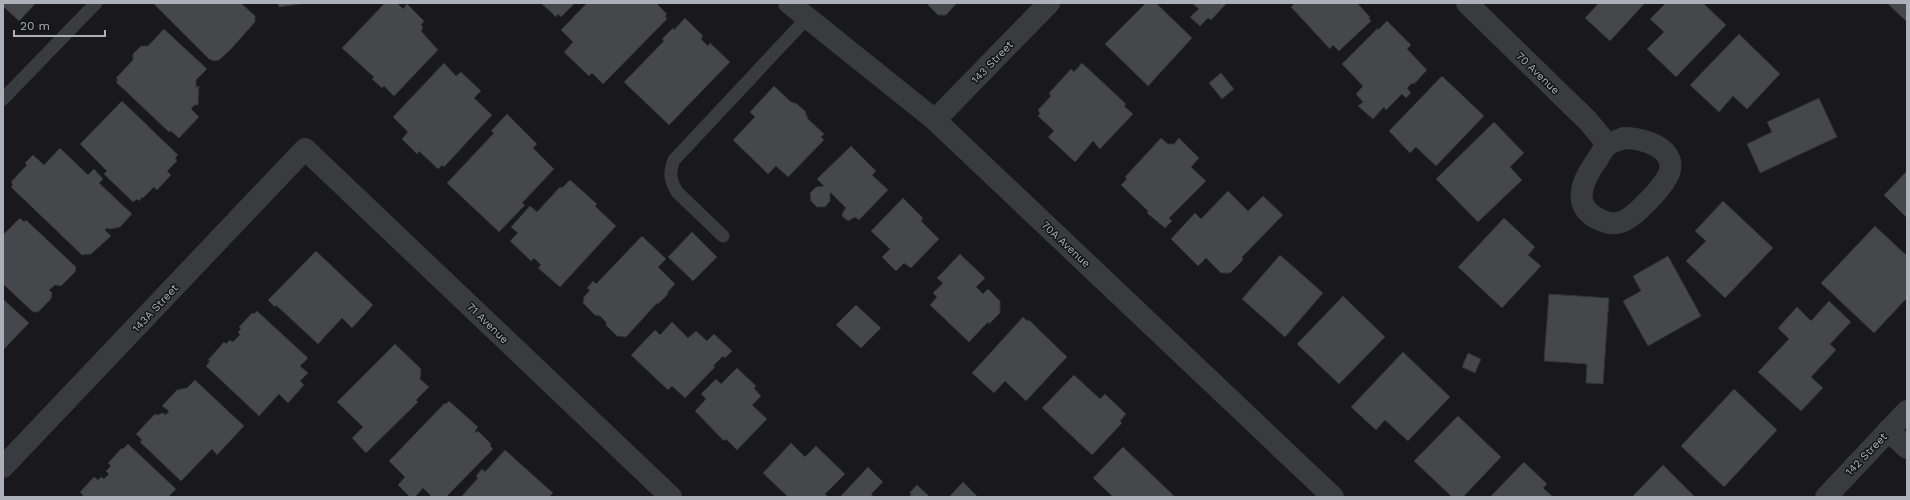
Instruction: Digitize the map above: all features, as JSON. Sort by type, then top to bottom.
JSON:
[{"type":"street","name":"70A Avenue","points":[[789,3],[936,120],[1333,497]]},
{"type":"street","name":"143 Street","points":[[936,120],[1049,3]]},
{"type":"street","name":"70 Avenue","points":[[1467,3],[1588,121],[1608,145]]},
{"type":"street","name":"143A Street","points":[[3,467],[306,149]]},
{"type":"street","name":"71 Avenue","points":[[306,149],[671,497]]},
{"type":"street","name":"142 Street","points":[[1826,497],[1907,411]]},
{"type":"street","points":[[1888,430],[1907,448]]},
{"type":"lane","points":[[3,99],[96,3]]},
{"type":"lane","points":[[723,236],[677,192],[672,184],[670,172],[674,160],[808,17]]},
{"type":"building","points":[[3,3],[36,3],[19,21],[3,6]]},
{"type":"building","points":[[153,3],[241,3],[255,16],[255,22],[231,49],[219,60],[214,61],[209,59]]},
{"type":"building","points":[[278,3],[306,3],[279,7]]},
{"type":"building","points":[[385,3],[397,3],[403,9],[407,4],[424,21],[421,25],[423,27],[421,31],[438,50],[394,96],[384,86],[382,88],[372,79],[374,77],[342,48]]},
{"type":"building","points":[[541,3],[575,3],[561,17],[558,14],[556,17]]},
{"type":"building","points":[[587,3],[656,3],[667,14],[665,16],[667,19],[603,84],[592,73],[589,76],[564,52],[573,42],[561,30]]},
{"type":"building","points":[[926,3],[957,3],[946,15],[938,15]]},
{"type":"building","points":[[1146,3],[1156,3],[1192,38],[1148,86],[1105,44]]},
{"type":"building","points":[[1192,3],[1227,3],[1211,20],[1208,18],[1200,26],[1190,17],[1199,9]]},
{"type":"building","points":[[1295,3],[1357,3],[1370,17],[1369,19],[1371,21],[1339,51],[1333,45],[1330,49],[1291,7]]},
{"type":"building","points":[[1599,3],[1645,3],[1610,41],[1585,18]]},
{"type":"building","points":[[1666,3],[1703,3],[1726,25],[1676,77],[1647,49],[1664,32],[1650,19]]},
{"type":"building","points":[[1887,3],[1907,3],[1907,22]]},
{"type":"building","points":[[685,18],[703,36],[701,39],[708,46],[710,43],[730,62],[669,125],[624,82],[664,41],[662,39],[673,28],[674,30]]},
{"type":"building","points":[[1387,21],[1411,45],[1407,49],[1427,70],[1414,84],[1412,83],[1407,88],[1411,93],[1406,98],[1402,94],[1386,110],[1384,107],[1373,119],[1358,106],[1363,102],[1356,94],[1363,86],[1342,64]]},
{"type":"building","points":[[164,29],[207,69],[196,80],[196,87],[199,86],[198,105],[194,105],[191,109],[199,117],[179,138],[171,131],[169,132],[116,82],[118,80],[116,78],[133,60],[133,54],[141,46],[148,46]]},
{"type":"building","points":[[1739,34],[1780,74],[1747,109],[1733,96],[1719,112],[1690,85]]},
{"type":"building","points":[[444,63],[456,76],[461,72],[481,91],[474,98],[492,115],[444,167],[442,165],[438,169],[419,151],[417,154],[402,139],[408,132],[393,117]]},
{"type":"building","points":[[1082,63],[1126,104],[1124,106],[1133,114],[1100,149],[1093,141],[1075,162],[1048,137],[1054,131],[1038,116],[1040,113],[1038,110],[1051,96],[1049,93],[1071,69],[1074,72]]},
{"type":"building","points":[[1221,73],[1234,89],[1222,99],[1209,83]]},
{"type":"building","points":[[1442,76],[1484,116],[1436,166],[1416,147],[1410,153],[1389,131]]},
{"type":"building","points":[[774,86],[791,102],[797,104],[805,111],[808,119],[824,134],[821,137],[824,140],[788,177],[776,166],[768,174],[733,140],[755,117],[750,112]]},
{"type":"building","points":[[1819,98],[1837,137],[1760,173],[1747,144],[1772,132],[1767,122]]},
{"type":"building","points":[[122,101],[178,155],[175,158],[177,161],[167,171],[171,175],[157,190],[154,187],[139,201],[137,199],[133,202],[104,174],[107,171],[80,144]]},
{"type":"building","points":[[507,114],[537,144],[533,148],[554,169],[522,203],[525,205],[499,232],[447,183],[494,133],[491,131]]},
{"type":"building","points":[[1494,122],[1524,153],[1510,167],[1522,180],[1478,222],[1436,179]]},
{"type":"building","points":[[1161,138],[1168,144],[1174,144],[1179,138],[1199,158],[1191,167],[1206,181],[1169,218],[1172,221],[1165,228],[1147,213],[1148,211],[1121,185],[1127,179],[1125,177]]},
{"type":"building","points":[[851,146],[876,171],[872,175],[888,190],[859,220],[855,217],[848,221],[842,216],[846,208],[830,192],[830,201],[825,207],[817,207],[811,201],[810,193],[816,187],[824,186],[817,179]]},
{"type":"building","points":[[60,148],[88,175],[94,169],[103,179],[99,183],[132,214],[120,227],[110,229],[106,228],[105,230],[111,236],[91,254],[82,255],[11,187],[13,185],[11,182],[27,165],[25,163],[33,155],[44,165]]},
{"type":"building","points":[[1907,171],[1907,218],[1884,195]]},
{"type":"building","points":[[570,180],[597,204],[595,206],[616,226],[560,287],[538,268],[541,265],[534,258],[531,261],[510,241],[518,233],[511,227],[530,206],[537,212],[560,187],[562,188]]},
{"type":"building","points":[[1228,191],[1248,211],[1263,196],[1283,215],[1242,257],[1243,260],[1230,273],[1221,273],[1206,258],[1198,266],[1171,239],[1195,213],[1201,219]]},
{"type":"building","points":[[903,198],[923,218],[921,221],[939,239],[911,268],[904,263],[896,271],[882,257],[890,249],[871,231]]},
{"type":"building","points":[[1723,201],[1773,248],[1725,298],[1686,261],[1706,241],[1695,231]]},
{"type":"building","points":[[20,218],[24,222],[26,220],[76,267],[75,272],[61,286],[55,285],[49,290],[52,293],[51,299],[38,312],[33,312],[3,284],[3,235]]},
{"type":"building","points":[[1504,218],[1535,247],[1528,255],[1541,266],[1502,308],[1458,267]]},
{"type":"building","points":[[1875,226],[1907,256],[1907,298],[1874,333],[1821,283]]},
{"type":"building","points":[[692,232],[717,257],[693,281],[668,257]]},
{"type":"building","points":[[642,236],[666,259],[658,267],[675,284],[667,293],[668,294],[658,304],[657,303],[626,337],[617,336],[606,325],[606,322],[600,316],[595,315],[583,303],[584,297],[590,290],[587,288],[593,281],[596,284]]},
{"type":"building","points":[[316,251],[373,305],[352,328],[342,318],[318,344],[276,305],[275,307],[268,300]]},
{"type":"building","points":[[960,254],[985,278],[976,287],[983,294],[988,289],[1000,301],[1000,313],[989,324],[988,322],[969,342],[930,305],[937,297],[933,293],[943,283],[937,278]]},
{"type":"building","points":[[1280,255],[1323,293],[1285,337],[1242,299]]},
{"type":"building","points":[[1668,256],[1701,316],[1648,346],[1623,301],[1641,291],[1633,276]]},
{"type":"building","points":[[1549,294],[1609,298],[1603,384],[1586,383],[1587,364],[1544,361]]},
{"type":"building","points":[[1343,296],[1385,337],[1339,384],[1297,344]]},
{"type":"building","points":[[3,299],[29,323],[3,350]]},
{"type":"building","points":[[1829,301],[1851,322],[1830,344],[1836,350],[1811,377],[1823,388],[1801,411],[1758,372],[1789,339],[1778,328],[1797,307],[1811,321]]},
{"type":"building","points":[[856,305],[881,328],[861,348],[836,325]]},
{"type":"building","points":[[257,311],[308,358],[300,366],[308,373],[300,381],[304,385],[288,403],[279,394],[259,416],[206,366],[210,361],[208,360],[224,342],[226,344],[230,340],[233,342],[240,335],[238,332],[241,329],[239,327],[252,313],[254,314]]},
{"type":"building","points":[[1023,317],[1027,321],[1029,320],[1067,357],[1026,401],[1005,381],[994,393],[972,373]]},
{"type":"building","points":[[672,322],[688,338],[696,331],[707,341],[714,334],[732,351],[725,358],[723,356],[713,366],[715,367],[685,398],[672,386],[668,390],[631,355],[655,330],[660,335]]},
{"type":"building","points":[[395,344],[421,369],[420,379],[429,387],[416,400],[418,402],[366,453],[352,438],[363,427],[337,402]]},
{"type":"building","points":[[1403,352],[1450,397],[1408,441],[1385,420],[1376,430],[1351,407]]},
{"type":"building","points":[[1468,353],[1481,359],[1475,373],[1462,367]]},
{"type":"building","points":[[737,368],[756,386],[754,388],[761,396],[752,405],[767,419],[737,450],[726,439],[724,441],[695,411],[706,399],[701,394],[716,379],[721,384]]},
{"type":"building","points":[[1074,375],[1100,399],[1105,394],[1126,414],[1120,421],[1122,423],[1092,455],[1042,408]]},
{"type":"building","points":[[195,380],[244,426],[217,455],[212,449],[181,481],[140,442],[142,440],[136,434],[155,414],[157,415],[163,413],[166,415],[169,411],[162,406],[177,390],[187,388]]},
{"type":"building","points":[[1734,389],[1777,430],[1724,487],[1681,446]]},
{"type":"building","points":[[449,401],[478,427],[475,431],[476,433],[478,431],[491,444],[490,446],[493,449],[446,497],[432,497],[423,488],[415,497],[410,497],[398,485],[405,477],[389,461],[445,403],[446,404]]},
{"type":"building","points":[[1458,416],[1501,457],[1463,497],[1452,497],[1414,461]]},
{"type":"building","points":[[791,443],[805,457],[816,446],[845,474],[825,494],[828,497],[788,497],[763,473]]},
{"type":"building","points":[[128,444],[176,489],[168,497],[81,497],[83,495],[80,492],[94,477],[98,480],[101,477],[104,479],[109,474],[106,471],[111,466],[108,463],[122,448],[123,449]]},
{"type":"building","points":[[1123,447],[1174,497],[1113,497],[1093,478]]},
{"type":"building","points":[[505,450],[553,493],[549,497],[461,497],[478,478],[476,476],[482,469],[485,472]]},
{"type":"building","points":[[1524,462],[1547,484],[1543,488],[1553,497],[1490,497]]},
{"type":"building","points":[[1663,465],[1695,497],[1632,497]]},
{"type":"building","points":[[868,467],[883,482],[871,494],[874,497],[840,497]]},
{"type":"building","points":[[963,482],[978,497],[949,497]]},
{"type":"building","points":[[917,485],[930,497],[909,497],[911,494],[910,492]]}]
